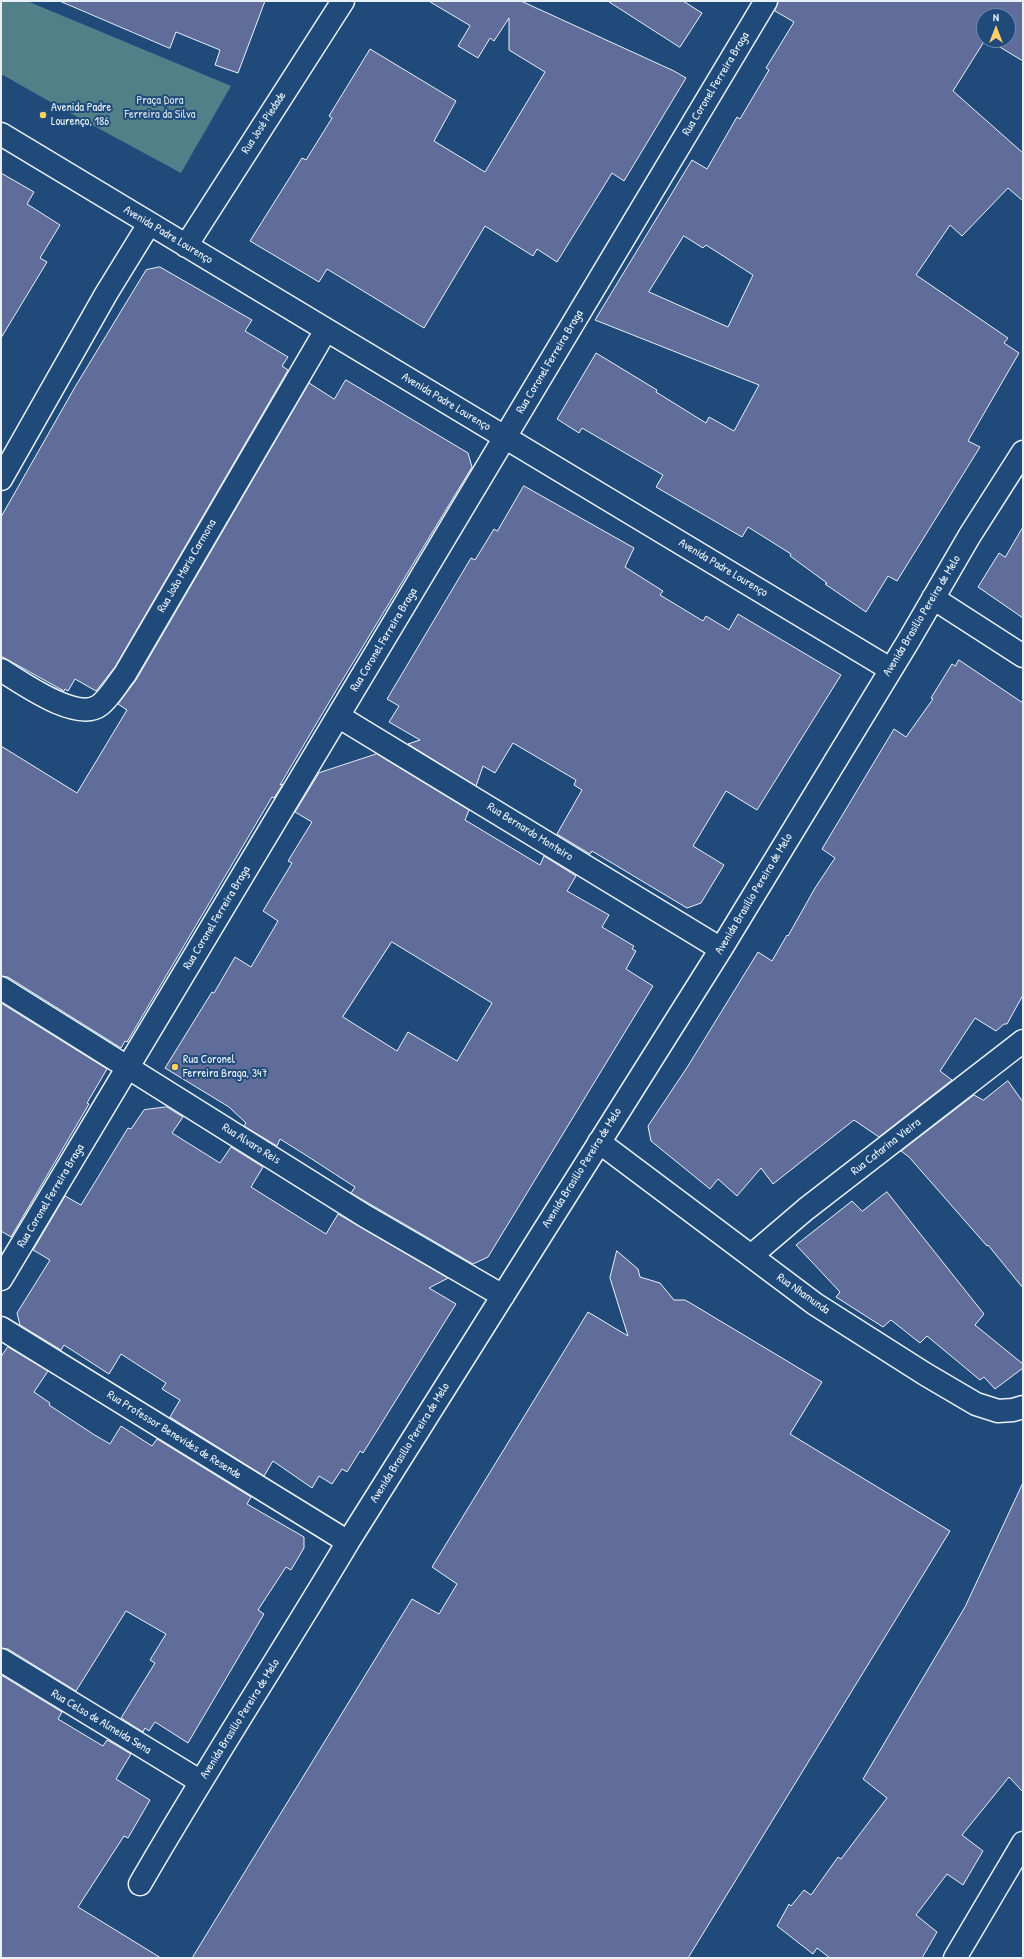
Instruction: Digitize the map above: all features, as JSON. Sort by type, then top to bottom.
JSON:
[{"type":"street","name":"Rua José Piedade","points":[[186,246],[343,1]]},
{"type":"street","name":"Rua Coronel Ferreira Braga","points":[[1,1280],[766,1]]},
{"type":"street","name":"Avenida Padre Lourenço","points":[[1,134],[890,669]]},
{"type":"street","points":[[1,479],[106,294],[149,224]]},
{"type":"street","name":"Rua João Maria Carmona","points":[[1,670],[51,700],[72,708],[89,710],[99,706],[107,698],[125,674],[326,330]]},
{"type":"street","name":"Avenida Brasilio Pereira de Melo","points":[[140,1884],[234,1725],[291,1637],[348,1542],[721,949],[1023,452]]},
{"type":"street","points":[[933,598],[1023,656]]},
{"type":"street","name":"Rua Bernardo Monteiro","points":[[338,716],[721,949]]},
{"type":"street","name":"Rua Alvaro Reis","points":[[1,988],[365,1216],[503,1296]]},
{"type":"street","name":"Rua Catarina Vieira","points":[[751,1256],[806,1209],[1023,1040]]},
{"type":"street","name":"Rua Nhamunda","points":[[599,1142],[814,1304],[976,1404],[998,1411],[1013,1410],[1023,1407]]},
{"type":"street","name":"Rua Professor Benevides de Resende","points":[[1,1328],[348,1542]]},
{"type":"street","name":"Rua Celso de Almeida Sena","points":[[1,1660],[201,1782]]},
{"type":"street","points":[[955,1958],[1023,1843]]},
{"type":"green space","name":"Praça Dora Ferreira da Silva","points":[[1,1],[27,1],[231,86],[181,173],[1,74]]},
{"type":"building","points":[[60,1],[265,1],[238,73],[215,65],[220,50],[176,32],[170,48]]},
{"type":"building","points":[[429,1],[521,1],[674,71],[686,78],[624,181],[612,173],[557,262],[537,249],[533,256],[485,226],[424,328],[327,269],[319,282],[250,241],[302,158],[306,160],[332,118],[329,116],[370,49],[456,101],[434,141],[485,172],[545,72],[509,50],[509,18],[494,41],[490,38],[478,58],[458,46],[470,26]]},
{"type":"building","points":[[608,1],[683,1],[702,13],[680,47]]},
{"type":"building","points":[[778,1],[1023,1],[1023,61],[1001,48],[1016,48],[1016,8],[976,8],[976,48],[980,48],[953,91],[1023,153],[1023,201],[1008,188],[962,236],[950,225],[916,275],[1008,338],[1004,343],[1019,353],[968,441],[980,447],[897,581],[888,576],[866,612],[825,584],[827,583],[790,556],[791,554],[748,527],[742,537],[656,487],[663,475],[582,428],[579,433],[557,419],[596,353],[657,390],[656,392],[706,423],[709,417],[734,431],[759,385],[595,320],[692,160],[707,169],[737,117],[740,119],[769,70],[766,68],[794,22],[775,11]],"holes":[[[684,236],[703,248],[706,245],[753,275],[728,327],[649,292]]]},
{"type":"building","points":[[1,173],[34,192],[27,204],[60,225],[40,258],[47,262],[1,338]]},
{"type":"building","points":[[160,267],[252,320],[245,331],[288,357],[282,366],[288,370],[115,667],[96,691],[75,679],[68,691],[65,689],[64,691],[1,656],[1,517],[75,387],[146,270]]},
{"type":"building","points":[[346,380],[468,453],[472,467],[280,785],[283,784],[274,798],[272,797],[127,1042],[125,1041],[121,1048],[8,977],[1,976],[1,746],[77,793],[127,710],[118,704],[136,680],[309,383],[334,399]]},
{"type":"building","points":[[524,486],[634,548],[625,567],[663,591],[660,595],[703,621],[706,616],[729,630],[738,614],[841,675],[757,810],[726,791],[693,846],[724,865],[701,903],[687,908],[592,851],[590,854],[557,834],[582,790],[574,785],[576,780],[513,743],[495,773],[483,766],[476,786],[408,744],[420,740],[389,722],[399,706],[387,699],[471,558],[475,560],[494,529],[497,531]]},
{"type":"building","points":[[1023,527],[1023,618],[978,587],[999,553],[1005,557]]},
{"type":"building","points":[[959,660],[1023,703],[1023,995],[1007,1024],[1004,1024],[996,1031],[975,1018],[940,1071],[952,1080],[879,1137],[854,1120],[773,1184],[761,1168],[737,1196],[718,1179],[710,1189],[651,1141],[648,1126],[688,1066],[758,952],[772,961],[787,935],[788,936],[815,888],[835,858],[822,849],[894,729],[906,737],[933,699],[931,698],[952,664],[955,666]]},
{"type":"building","points":[[377,754],[469,810],[465,820],[540,865],[544,856],[576,876],[567,891],[609,915],[602,927],[634,946],[632,949],[636,951],[626,969],[653,986],[488,1257],[473,1264],[351,1193],[355,1187],[280,1139],[277,1146],[244,1126],[246,1123],[229,1107],[165,1068],[212,992],[214,993],[235,957],[251,967],[278,921],[263,911],[292,863],[288,861],[312,822],[295,812],[319,773]],"holes":[[[392,942],[492,1003],[457,1061],[408,1032],[397,1051],[343,1017]]]},
{"type":"building","points":[[1,1003],[107,1069],[87,1103],[89,1104],[11,1237],[1,1231]]},
{"type":"building","points":[[1008,1081],[1023,1102],[1023,1288],[988,1245],[987,1246],[909,1157],[901,1151],[974,1095],[983,1100]]},
{"type":"building","points":[[167,1107],[183,1117],[172,1133],[220,1163],[231,1147],[263,1167],[251,1187],[326,1234],[338,1214],[448,1278],[429,1288],[456,1304],[363,1453],[360,1451],[347,1472],[342,1469],[332,1484],[319,1476],[312,1488],[273,1461],[264,1476],[170,1417],[180,1400],[162,1389],[166,1383],[121,1354],[109,1374],[64,1345],[61,1350],[20,1325],[17,1313],[50,1260],[33,1250],[65,1196],[81,1205],[128,1128],[131,1129],[144,1110]]},
{"type":"building","points":[[887,1192],[984,1314],[975,1325],[1023,1364],[1023,1368],[995,1389],[984,1377],[980,1380],[927,1336],[920,1343],[891,1320],[883,1327],[836,1297],[840,1292],[796,1245],[852,1201],[862,1211]]},
{"type":"building","points":[[617,1251],[638,1269],[640,1277],[660,1283],[674,1300],[685,1300],[822,1382],[790,1434],[950,1531],[688,1958],[192,1958],[412,1599],[439,1614],[457,1584],[432,1567],[588,1312],[628,1336],[610,1278]]},
{"type":"building","points":[[8,1347],[48,1371],[34,1392],[50,1403],[49,1405],[93,1434],[110,1444],[121,1426],[152,1446],[157,1439],[251,1497],[247,1504],[304,1537],[304,1548],[291,1570],[286,1567],[258,1610],[264,1614],[188,1743],[155,1722],[149,1731],[145,1728],[143,1732],[121,1718],[155,1663],[150,1660],[166,1634],[126,1611],[76,1691],[8,1649],[1,1648],[1,1357]]},
{"type":"building","points":[[1023,1483],[1023,1792],[1009,1777],[962,1835],[983,1851],[963,1885],[947,1874],[916,1915],[937,1932],[922,1958],[830,1958],[817,1948],[813,1954],[777,1926],[789,1904],[791,1906],[804,1890],[811,1895],[838,1857],[841,1859],[887,1798],[863,1779],[965,1607]]},
{"type":"building","points":[[1,1675],[62,1712],[58,1719],[103,1746],[107,1740],[131,1754],[116,1779],[150,1800],[128,1838],[124,1836],[78,1907],[161,1958],[1,1958]]},
{"type":"place","name":"Avenida Padre Lourenço, 186","points":[[43,115]]},
{"type":"place","name":"Rua Coronel Ferreira Braga, 347","points":[[175,1067]]}]
